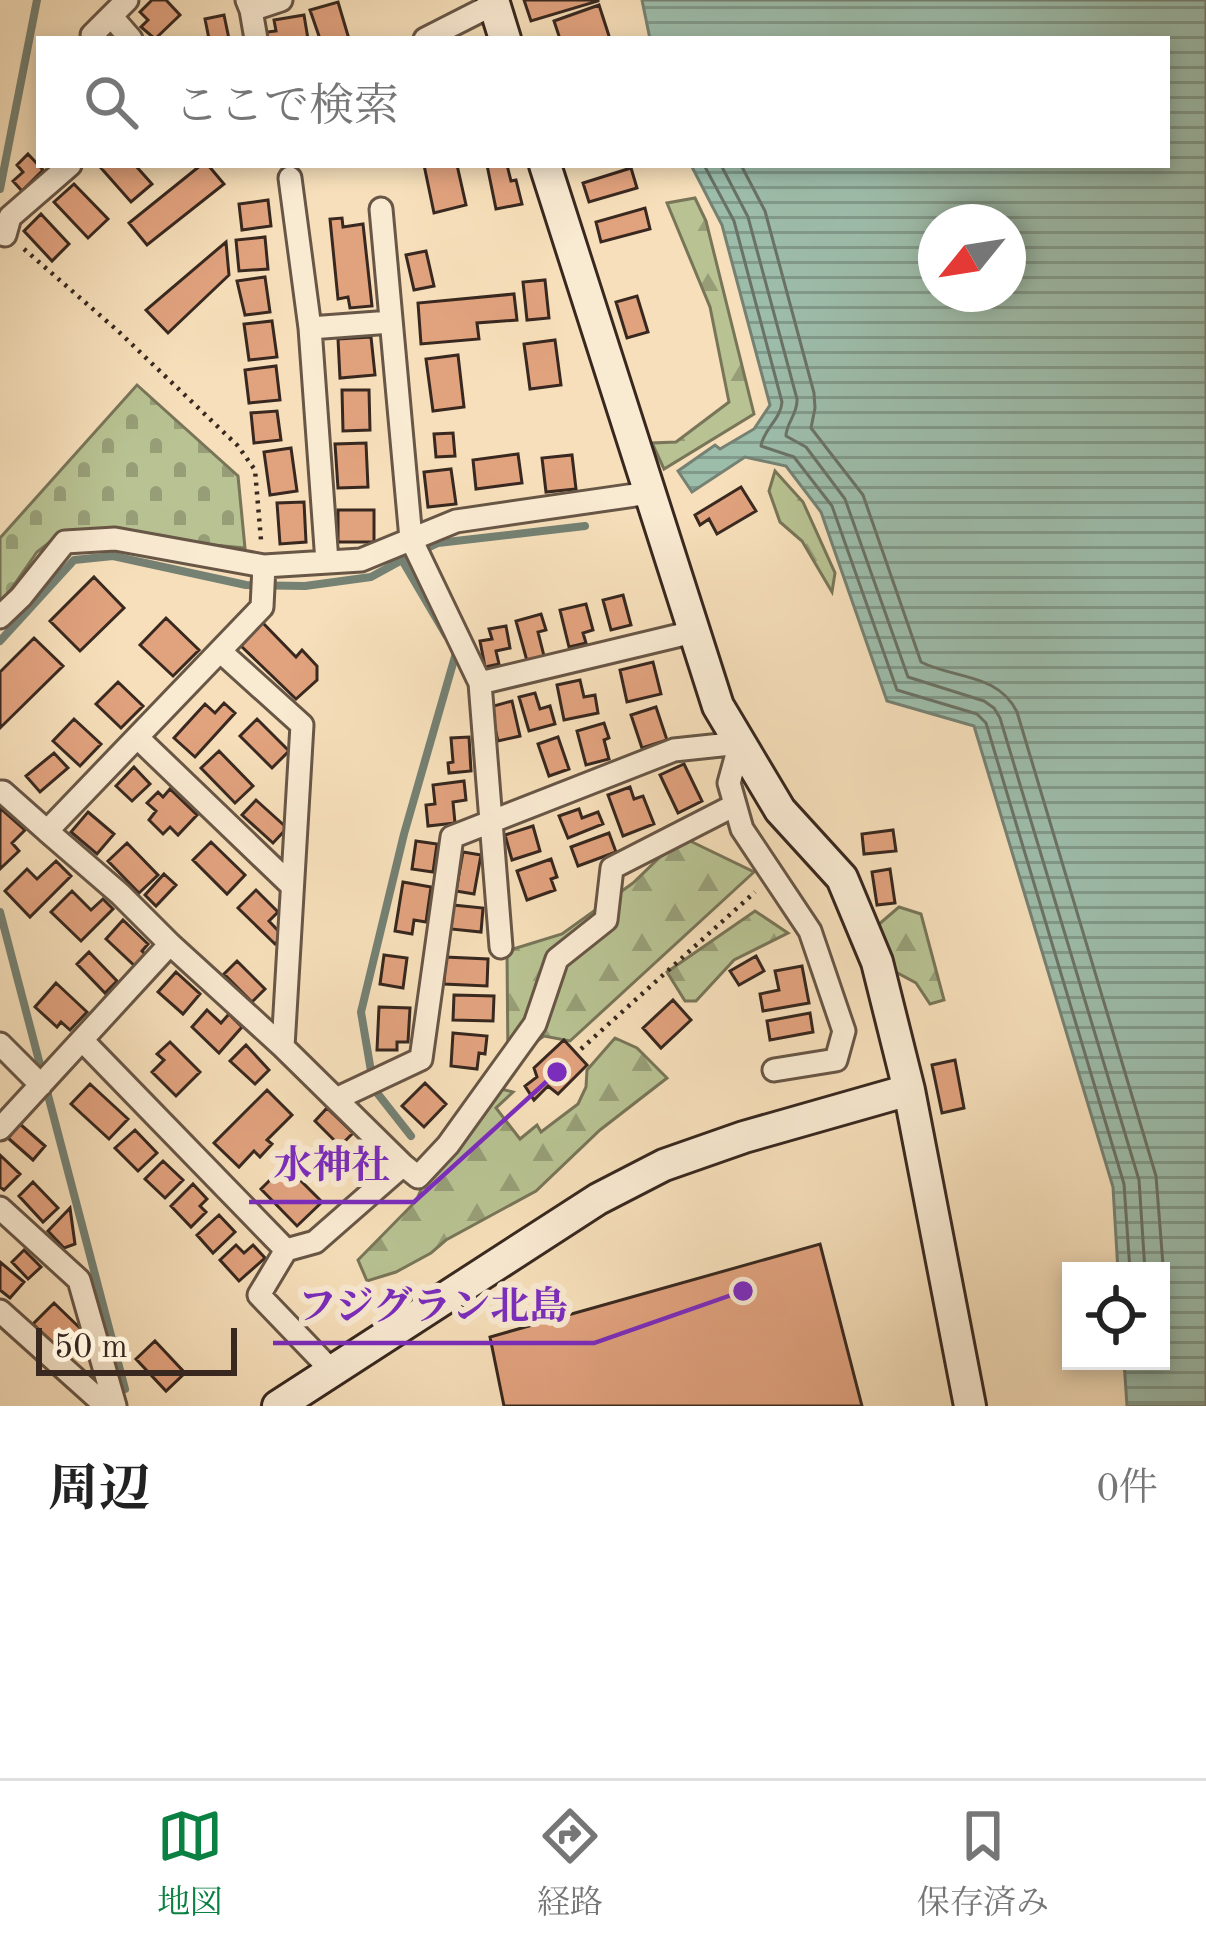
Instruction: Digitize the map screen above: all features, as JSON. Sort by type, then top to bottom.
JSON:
[{"type":"street","points":[[255,36],[249,5],[281,0]]},
{"type":"street","points":[[431,36],[494,2],[504,36]]},
{"type":"street","points":[[92,35],[119,8],[130,36]]},
{"type":"street","points":[[5,235],[10,217],[67,168]]},
{"type":"street","points":[[546,168],[718,706],[780,810],[842,878],[877,962],[909,1090],[970,1406]]},
{"type":"street","points":[[290,178],[310,328],[327,562]]},
{"type":"street","points":[[381,208],[411,539],[480,682],[502,947]]},
{"type":"street","points":[[310,328],[391,322]]},
{"type":"street","points":[[0,617],[65,542],[116,539],[266,565],[361,560],[456,521],[649,493]]},
{"type":"street","points":[[46,831],[262,607],[266,565]]},
{"type":"street","points":[[480,682],[693,632]]},
{"type":"street","points":[[220,651],[302,725],[283,1047]]},
{"type":"street","points":[[138,738],[292,886]]},
{"type":"street","points":[[740,743],[729,783],[742,829],[810,931],[844,1031],[836,1060],[774,1070]]},
{"type":"street","points":[[336,1099],[421,1058],[452,837],[674,750],[740,743]]},
{"type":"street","points":[[0,792],[119,894],[418,1177],[448,1145],[535,1024],[557,959],[606,920],[612,868],[736,805]]},
{"type":"street","points":[[0,1129],[170,944]]},
{"type":"street","points":[[82,1040],[286,1250]]},
{"type":"street","points":[[0,1045],[41,1084]]},
{"type":"street","points":[[278,1406],[598,1199],[664,1166],[744,1137],[909,1090]]},
{"type":"street","points":[[332,1371],[259,1295],[286,1250],[315,1242],[403,1165]]},
{"type":"street","points":[[0,1208],[80,1280],[116,1406]]},
{"type":"street","points":[[0,1311],[106,1406]]},
{"type":"path","points":[[5,235],[118,331],[238,446],[254,470],[266,565]]},
{"type":"path","points":[[581,1049],[774,874]]},
{"type":"green space","points":[[695,198],[706,221],[754,414],[664,469],[652,443],[676,442],[729,402],[710,307],[667,203]]},
{"type":"green space","points":[[137,385],[238,476],[245,548],[64,531],[37,552],[0,605],[0,538]]},
{"type":"green space","points":[[775,471],[803,502],[835,573],[832,592],[802,541],[780,522],[769,491]]},
{"type":"green space","points":[[688,840],[754,872],[570,1041],[544,1036],[508,1062],[507,951],[562,934]]},
{"type":"green space","points":[[899,907],[921,914],[944,1000],[930,1004],[916,983],[892,970],[878,925]]},
{"type":"green space","points":[[755,911],[788,933],[734,960],[696,1001],[685,1001],[667,972]]},
{"type":"green space","points":[[615,1038],[637,1048],[667,1078],[600,1130],[536,1191],[396,1272],[367,1281],[358,1260],[416,1201],[424,1183],[452,1155],[501,1089],[513,1092],[496,1108],[520,1139],[537,1125],[541,1132],[578,1104],[587,1070]]},
{"type":"water","points":[[642,0],[1206,0],[1206,1406],[1127,1406],[1125,1370],[1170,1370],[1170,1262],[1117,1262],[1113,1187],[974,726],[887,701],[821,512],[786,466],[745,457],[692,492],[678,471],[715,445],[720,449],[754,429],[770,405],[722,225],[693,168],[1170,168],[1170,36],[649,36]]},
{"type":"building","points":[[152,0],[166,0],[180,15],[158,36],[152,36],[141,27],[148,20],[140,12]]},
{"type":"building","points":[[524,0],[598,0],[598,1],[531,21]]},
{"type":"building","points":[[338,2],[348,36],[319,36],[310,10]]},
{"type":"building","points":[[599,5],[609,36],[559,36],[554,21]]},
{"type":"building","points":[[224,15],[228,36],[208,36],[205,19]]},
{"type":"building","points":[[304,15],[308,36],[268,36],[267,32],[276,31],[274,20]]},
{"type":"building","points":[[28,154],[36,168],[43,170],[22,191],[13,181],[23,172],[17,165]]},
{"type":"building","points":[[101,168],[138,168],[152,184],[131,202]]},
{"type":"building","points":[[197,168],[211,168],[224,184],[147,245],[129,223]]},
{"type":"building","points":[[425,168],[458,168],[466,205],[434,213]]},
{"type":"building","points":[[488,168],[508,168],[522,204],[496,209]]},
{"type":"building","points":[[631,168],[637,188],[589,202],[583,183]]},
{"type":"building","points":[[74,184],[108,219],[88,238],[54,202]]},
{"type":"building","points":[[268,200],[271,226],[242,230],[239,204]]},
{"type":"building","points":[[645,208],[650,229],[601,242],[596,222]]},
{"type":"building","points":[[41,214],[69,244],[52,261],[24,231]]},
{"type":"building","points":[[342,218],[343,227],[363,224],[372,306],[350,308],[348,297],[338,299],[330,219]]},
{"type":"building","points":[[265,237],[268,269],[239,271],[236,240]]},
{"type":"building","points":[[226,242],[229,275],[168,333],[146,310]]},
{"type":"building","points":[[426,251],[434,286],[414,290],[406,255]]},
{"type":"building","points":[[265,277],[270,312],[245,315],[237,281]]},
{"type":"building","points":[[545,280],[549,318],[527,320],[523,282]]},
{"type":"building","points":[[514,294],[517,320],[477,323],[479,339],[421,344],[418,303]]},
{"type":"building","points":[[637,296],[648,332],[627,338],[616,302]]},
{"type":"building","points":[[272,321],[277,357],[249,360],[244,324]]},
{"type":"building","points":[[371,337],[375,375],[340,378],[338,339]]},
{"type":"building","points":[[555,340],[561,385],[530,389],[524,344]]},
{"type":"building","points":[[458,355],[464,407],[433,411],[426,359]]},
{"type":"building","points":[[276,366],[280,400],[249,403],[245,370]]},
{"type":"building","points":[[342,390],[369,390],[370,430],[343,431]]},
{"type":"building","points":[[277,411],[281,440],[254,443],[251,413]]},
{"type":"building","points":[[453,433],[455,456],[436,457],[434,434]]},
{"type":"building","points":[[366,443],[368,487],[338,488],[335,444]]},
{"type":"building","points":[[291,448],[297,491],[270,495],[264,452]]},
{"type":"building","points":[[518,454],[522,483],[476,489],[473,460]]},
{"type":"building","points":[[572,455],[576,489],[546,492],[542,458]]},
{"type":"building","points":[[451,469],[456,504],[428,507],[424,472]]},
{"type":"building","points":[[741,487],[756,511],[717,534],[709,519],[700,525],[695,515]]},
{"type":"building","points":[[304,502],[306,542],[280,544],[277,503]]},
{"type":"building","points":[[338,510],[374,510],[374,542],[338,542]]},
{"type":"building","points":[[94,577],[124,608],[80,651],[50,621]]},
{"type":"building","points":[[623,595],[631,625],[611,630],[603,600]]},
{"type":"building","points":[[586,604],[593,630],[583,633],[586,643],[569,647],[560,610]]},
{"type":"building","points":[[541,614],[546,630],[538,632],[544,656],[527,661],[516,621]]},
{"type":"building","points":[[166,618],[199,650],[173,676],[140,645]]},
{"type":"building","points":[[262,622],[296,657],[302,650],[317,666],[317,680],[296,699],[241,646]]},
{"type":"building","points":[[506,626],[510,648],[496,651],[499,664],[485,667],[480,641],[492,639],[489,629]]},
{"type":"building","points":[[34,638],[63,666],[0,728],[0,672]]},
{"type":"building","points":[[653,662],[661,694],[627,702],[620,670]]},
{"type":"building","points":[[580,680],[584,697],[595,695],[598,713],[564,720],[557,685]]},
{"type":"building","points":[[118,682],[143,706],[121,728],[96,704]]},
{"type":"building","points":[[535,693],[540,709],[550,706],[555,724],[529,731],[519,697]]},
{"type":"building","points":[[512,701],[520,736],[498,741],[490,707]]},
{"type":"building","points":[[224,703],[235,713],[195,757],[174,738],[205,704],[215,713]]},
{"type":"building","points":[[656,707],[667,740],[642,748],[631,715]]},
{"type":"building","points":[[74,719],[101,744],[80,766],[53,741]]},
{"type":"building","points":[[257,719],[289,751],[272,768],[240,736]]},
{"type":"building","points":[[604,723],[609,759],[586,765],[577,731]]},
{"type":"building","points":[[469,737],[471,771],[449,773],[451,738]]},
{"type":"building","points":[[558,737],[569,769],[549,776],[538,744]]},
{"type":"building","points":[[219,751],[253,786],[235,803],[201,768]]},
{"type":"building","points":[[54,753],[68,768],[40,792],[26,776]]},
{"type":"building","points":[[684,764],[702,801],[678,813],[660,775]]},
{"type":"building","points":[[134,767],[150,784],[132,801],[116,786]]},
{"type":"building","points":[[464,781],[466,800],[453,802],[455,823],[428,826],[426,805],[435,804],[433,785]]},
{"type":"building","points":[[630,787],[634,799],[643,796],[654,824],[623,836],[608,795]]},
{"type":"building","points":[[170,789],[197,815],[178,835],[170,827],[163,834],[149,820],[156,811],[147,803],[158,792],[163,797]]},
{"type":"building","points":[[256,800],[287,828],[273,843],[242,815]]},
{"type":"building","points":[[0,808],[25,830],[12,843],[19,851],[0,869]]},
{"type":"building","points":[[579,809],[582,818],[598,812],[603,824],[568,838],[559,816]]},
{"type":"building","points":[[88,812],[114,834],[97,854],[71,832]]},
{"type":"building","points":[[533,826],[540,851],[512,860],[505,835]]},
{"type":"building","points":[[893,830],[896,851],[864,854],[862,834]]},
{"type":"building","points":[[609,833],[616,852],[578,866],[571,847]]},
{"type":"building","points":[[416,841],[437,844],[433,872],[412,869]]},
{"type":"building","points":[[211,842],[245,875],[227,894],[193,860]]},
{"type":"building","points":[[127,843],[158,875],[139,893],[108,861]]},
{"type":"building","points":[[463,852],[481,855],[474,894],[456,891]]},
{"type":"building","points":[[551,859],[557,877],[551,879],[555,890],[527,900],[517,871]]},
{"type":"building","points":[[56,861],[71,876],[30,917],[5,891],[27,869],[37,879]]},
{"type":"building","points":[[890,869],[895,903],[877,905],[872,872]]},
{"type":"building","points":[[164,874],[176,885],[156,906],[145,895]]},
{"type":"building","points":[[403,882],[431,887],[426,922],[414,920],[412,934],[395,931]]},
{"type":"building","points":[[256,890],[278,912],[269,921],[283,936],[275,944],[238,908]]},
{"type":"building","points":[[72,891],[91,910],[103,899],[113,909],[81,941],[51,912]]},
{"type":"building","points":[[453,905],[483,908],[481,932],[451,929]]},
{"type":"building","points":[[123,920],[148,944],[142,951],[147,956],[137,968],[106,939]]},
{"type":"building","points":[[89,952],[117,981],[105,993],[77,964]]},
{"type":"building","points":[[384,955],[407,958],[403,988],[380,984]]},
{"type":"building","points":[[756,956],[764,971],[739,985],[730,971]]},
{"type":"building","points":[[445,957],[488,959],[487,986],[444,984]]},
{"type":"building","points":[[237,961],[265,989],[252,1002],[224,974]]},
{"type":"building","points":[[802,966],[809,1003],[763,1011],[760,994],[779,990],[775,971]]},
{"type":"building","points":[[176,972],[200,994],[183,1014],[158,992]]},
{"type":"building","points":[[56,983],[87,1012],[70,1030],[61,1022],[57,1027],[35,1007]]},
{"type":"building","points":[[454,995],[494,996],[493,1021],[453,1020]]},
{"type":"building","points":[[673,1000],[691,1020],[661,1048],[643,1028]]},
{"type":"building","points":[[379,1007],[410,1008],[408,1042],[397,1042],[397,1050],[377,1050]]},
{"type":"building","points":[[207,1010],[221,1023],[229,1014],[242,1027],[219,1053],[192,1027]]},
{"type":"building","points":[[810,1013],[813,1032],[770,1040],[767,1021]]},
{"type":"building","points":[[453,1033],[487,1036],[477,1069],[451,1066]]},
{"type":"building","points":[[564,1040],[587,1065],[558,1094],[548,1086],[534,1100],[525,1086],[537,1077],[534,1068]]},
{"type":"building","points":[[170,1042],[200,1072],[176,1096],[152,1072],[164,1060],[157,1054]]},
{"type":"building","points":[[246,1045],[269,1070],[255,1084],[230,1061]]},
{"type":"building","points":[[955,1060],[964,1108],[942,1113],[932,1065]]},
{"type":"building","points":[[425,1083],[446,1104],[424,1127],[402,1106]]},
{"type":"building","points":[[90,1084],[128,1119],[109,1139],[71,1104]]},
{"type":"building","points":[[267,1090],[292,1115],[267,1140],[272,1144],[260,1157],[254,1151],[239,1167],[214,1143]]},
{"type":"building","points":[[327,1108],[353,1133],[340,1146],[315,1121]]},
{"type":"building","points":[[20,1124],[45,1146],[33,1160],[8,1138]]},
{"type":"building","points":[[135,1130],[157,1153],[138,1171],[115,1148]]},
{"type":"building","points":[[0,1155],[20,1174],[4,1190],[0,1187]]},
{"type":"building","points":[[163,1161],[183,1180],[165,1198],[145,1179]]},
{"type":"building","points":[[285,1165],[322,1202],[297,1226],[261,1189]]},
{"type":"building","points":[[33,1182],[58,1208],[43,1222],[19,1196]]},
{"type":"building","points":[[193,1184],[207,1199],[200,1206],[206,1212],[191,1227],[171,1206]]},
{"type":"building","points":[[70,1208],[75,1244],[64,1248],[48,1231]]},
{"type":"building","points":[[219,1215],[235,1232],[213,1253],[197,1235]]},
{"type":"building","points":[[820,1244],[862,1406],[504,1406],[490,1337]]},
{"type":"building","points":[[236,1245],[244,1253],[253,1245],[265,1258],[239,1281],[220,1260]]},
{"type":"building","points":[[24,1250],[41,1267],[28,1279],[12,1262]]},
{"type":"building","points":[[0,1262],[24,1282],[10,1298],[0,1290]]},
{"type":"building","points":[[54,1303],[82,1330],[73,1340],[80,1347],[69,1358],[33,1324]]},
{"type":"building","points":[[155,1341],[185,1373],[166,1391],[136,1359]]},
{"type":"waterway","points":[[0,189],[37,0]]},
{"type":"waterway","points":[[402,560],[438,543],[585,526]]},
{"type":"waterway","points":[[0,641],[74,560],[113,556],[246,585],[305,586],[371,577],[402,560],[446,635]]},
{"type":"waterway","points":[[411,1136],[374,1089],[361,1012],[404,834],[456,653]]},
{"type":"waterway","points":[[0,912],[125,1389]]},
{"type":"place","name":"水神社","points":[[557,1072]]},
{"type":"place","name":"フジグラン北島","points":[[743,1291]]}]
